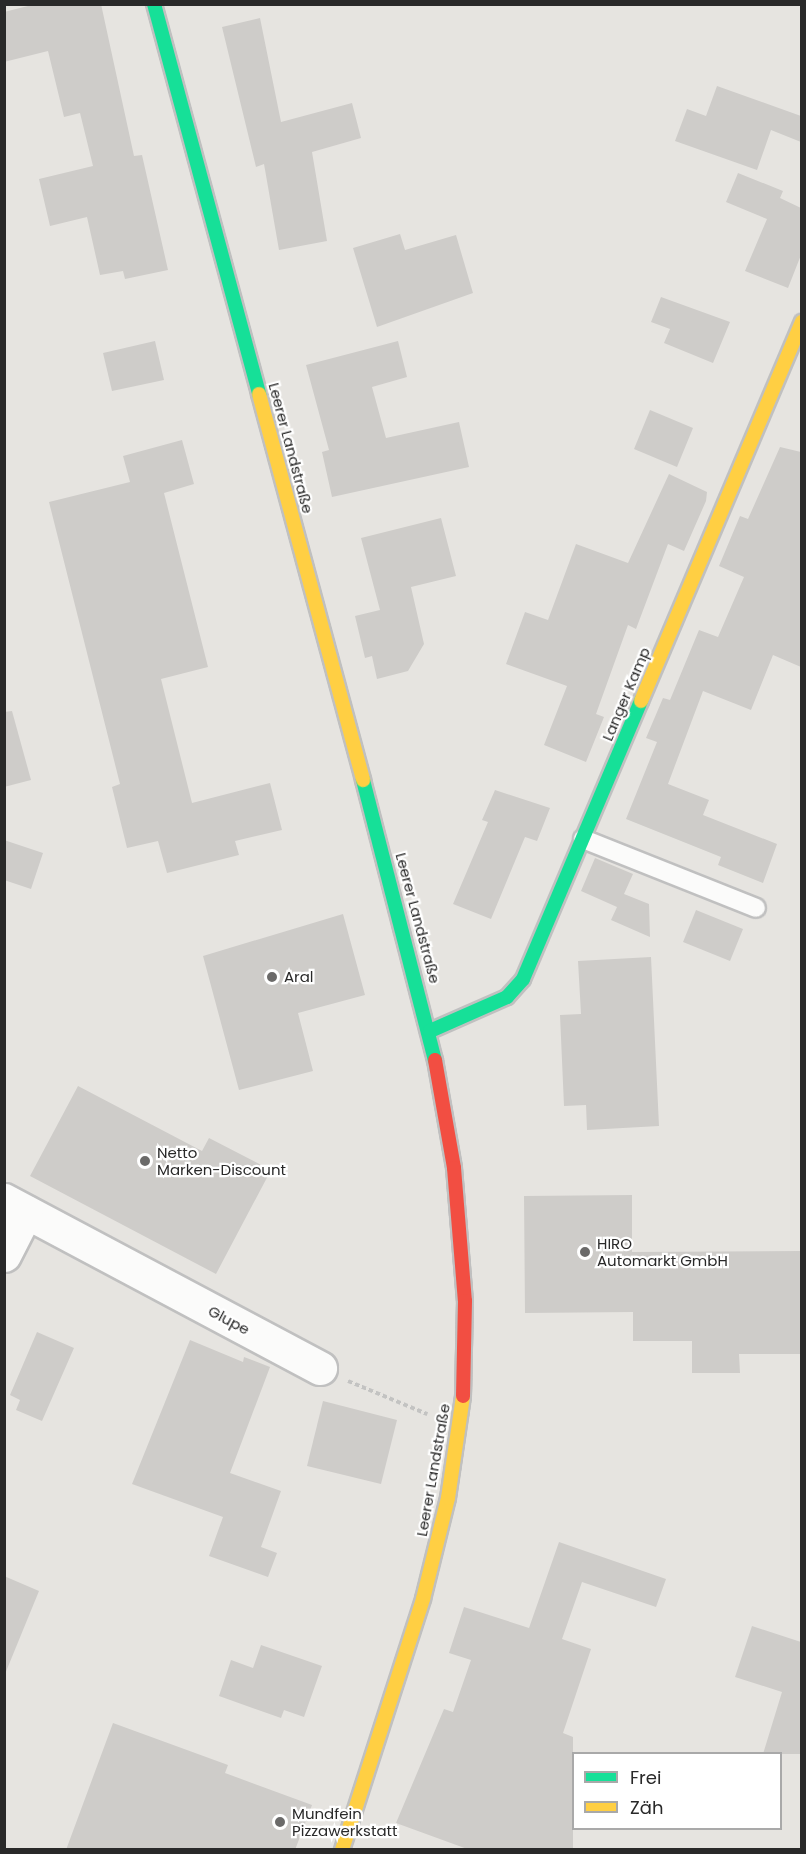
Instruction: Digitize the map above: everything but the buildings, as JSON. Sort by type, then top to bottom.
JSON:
[{"type":"main road","name":"Leerer Landstraße","points":[[154,4],[430,1030],[454,1168],[465,1301],[459,1426],[423,1599],[342,1850]]},
{"type":"main road","name":"Langer Kamp","points":[[430,1030],[507,997],[524,979],[801,322]]},
{"type":"street","points":[[4,1256],[15,1206]]},
{"type":"street","name":"Glupe","points":[[15,1206],[320,1368]]},
{"type":"lane","points":[[583,839],[756,908]]},
{"type":"path","points":[[320,1368],[459,1426]]},
{"type":"traffic: fast","points":[[154,4],[259,394]]},
{"type":"traffic: fast","points":[[430,1031],[507,997],[523,979],[641,701]]},
{"type":"traffic: fast","points":[[363,780],[435,1060]]},
{"type":"traffic: slow","points":[[641,701],[802,322]]},
{"type":"traffic: slow","points":[[259,394],[363,780]]},
{"type":"traffic: slow","points":[[342,1850],[423,1599],[448,1498],[463,1396]]},
{"type":"traffic: jam","points":[[435,1060],[454,1168],[465,1301],[463,1396]]},
{"type":"place","name":"Aral","points":[[272,977]]},
{"type":"place","name":"Netto Marken-Discount","points":[[145,1161]]},
{"type":"place","name":"HIRO Automarkt GmbH","points":[[585,1252]]},
{"type":"place","name":"Mundfein Pizzawerkstatt","points":[[280,1822]]}]
